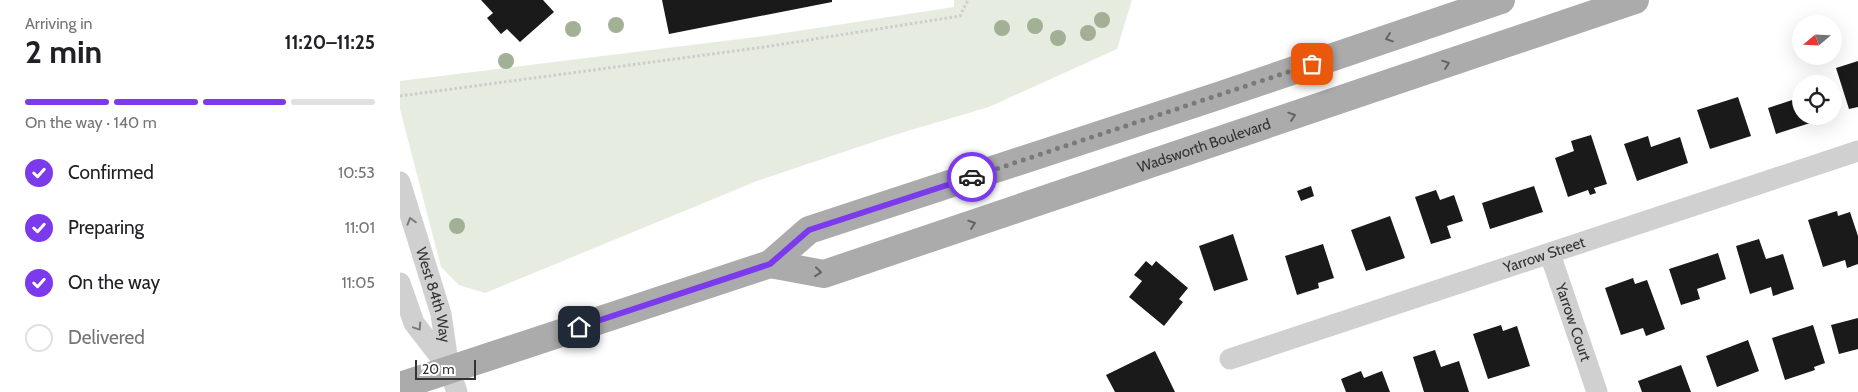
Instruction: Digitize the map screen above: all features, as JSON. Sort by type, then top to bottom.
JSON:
[{"type":"main road","name":"Wadsworth Boulevard","points":[[400,386],[453,381],[770,264],[809,230],[1218,96],[1501,0]]},
{"type":"main road","name":"Wadsworth Boulevard","points":[[770,264],[824,274],[1635,0]]},
{"type":"street","name":"Yarrow Street","points":[[1230,359],[1858,151]]},
{"type":"street","name":"West 84th Way","points":[[400,182],[441,314],[453,381]]},
{"type":"street","name":"Yarrow Court","points":[[1550,254],[1597,392]]},
{"type":"street","name":"West 84th Way","points":[[400,282],[414,323],[453,381]]},
{"type":"path","points":[[400,96],[764,47],[960,16],[968,0]]},
{"type":"shaded area","points":[[954,0],[1132,0],[1117,49],[989,107],[894,135],[757,181],[485,293],[459,285],[441,267],[400,109],[400,81],[765,36],[954,7]]},
{"type":"building","points":[[481,0],[543,0],[554,12],[520,42],[507,29],[501,34],[487,18],[493,13]]},
{"type":"building","points":[[662,0],[832,0],[832,2],[669,34]]},
{"type":"building","points":[[1858,61],[1858,107],[1849,109],[1842,87],[1842,75],[1838,75],[1836,68]]},
{"type":"building","points":[[1738,97],[1751,136],[1710,149],[1697,110]]},
{"type":"building","points":[[1792,100],[1792,125],[1804,125],[1776,134],[1768,108]]},
{"type":"building","points":[[1591,135],[1607,184],[1594,188],[1596,193],[1590,195],[1588,190],[1568,197],[1555,158],[1574,151],[1571,141]]},
{"type":"building","points":[[1648,136],[1651,147],[1680,137],[1688,163],[1637,181],[1624,144]]},
{"type":"building","points":[[1311,186],[1314,196],[1301,201],[1297,191]]},
{"type":"building","points":[[1534,186],[1543,212],[1490,229],[1482,203]]},
{"type":"building","points":[[1436,190],[1440,200],[1454,195],[1463,221],[1447,226],[1451,238],[1431,244],[1415,197]]},
{"type":"building","points":[[1837,211],[1838,216],[1850,212],[1858,236],[1858,264],[1847,268],[1845,260],[1823,267],[1808,220]]},
{"type":"building","points":[[1390,216],[1405,258],[1366,271],[1351,230]]},
{"type":"building","points":[[1233,234],[1248,280],[1214,291],[1199,246]]},
{"type":"building","points":[[1759,239],[1766,259],[1783,254],[1794,289],[1773,296],[1771,287],[1750,294],[1736,246]]},
{"type":"building","points":[[1323,244],[1334,278],[1318,283],[1319,288],[1297,295],[1285,256]]},
{"type":"building","points":[[1718,253],[1726,279],[1697,289],[1700,299],[1681,305],[1669,269]]},
{"type":"building","points":[[1146,261],[1152,266],[1156,261],[1188,288],[1179,299],[1183,302],[1164,326],[1129,297],[1142,281],[1134,275]]},
{"type":"building","points":[[1633,278],[1635,284],[1647,280],[1665,329],[1646,336],[1643,328],[1621,335],[1605,288]]},
{"type":"building","points":[[1858,318],[1858,349],[1839,354],[1831,325]]},
{"type":"building","points":[[1501,325],[1503,331],[1517,326],[1530,366],[1488,379],[1473,334]]},
{"type":"building","points":[[1813,325],[1825,363],[1814,367],[1815,370],[1785,380],[1772,338]]},
{"type":"building","points":[[1748,340],[1759,371],[1717,387],[1706,356]]},
{"type":"building","points":[[1435,350],[1441,367],[1459,361],[1469,392],[1424,392],[1413,357]]},
{"type":"building","points":[[1155,351],[1175,392],[1115,392],[1106,375]]},
{"type":"building","points":[[1681,365],[1691,392],[1642,392],[1638,381]]},
{"type":"building","points":[[1361,371],[1364,378],[1382,371],[1390,392],[1346,392],[1341,379]]},
{"type":"way so far","points":[[972,177],[1312,64]]},
{"type":"route","points":[[579,327],[770,264],[809,230],[972,177]]}]
